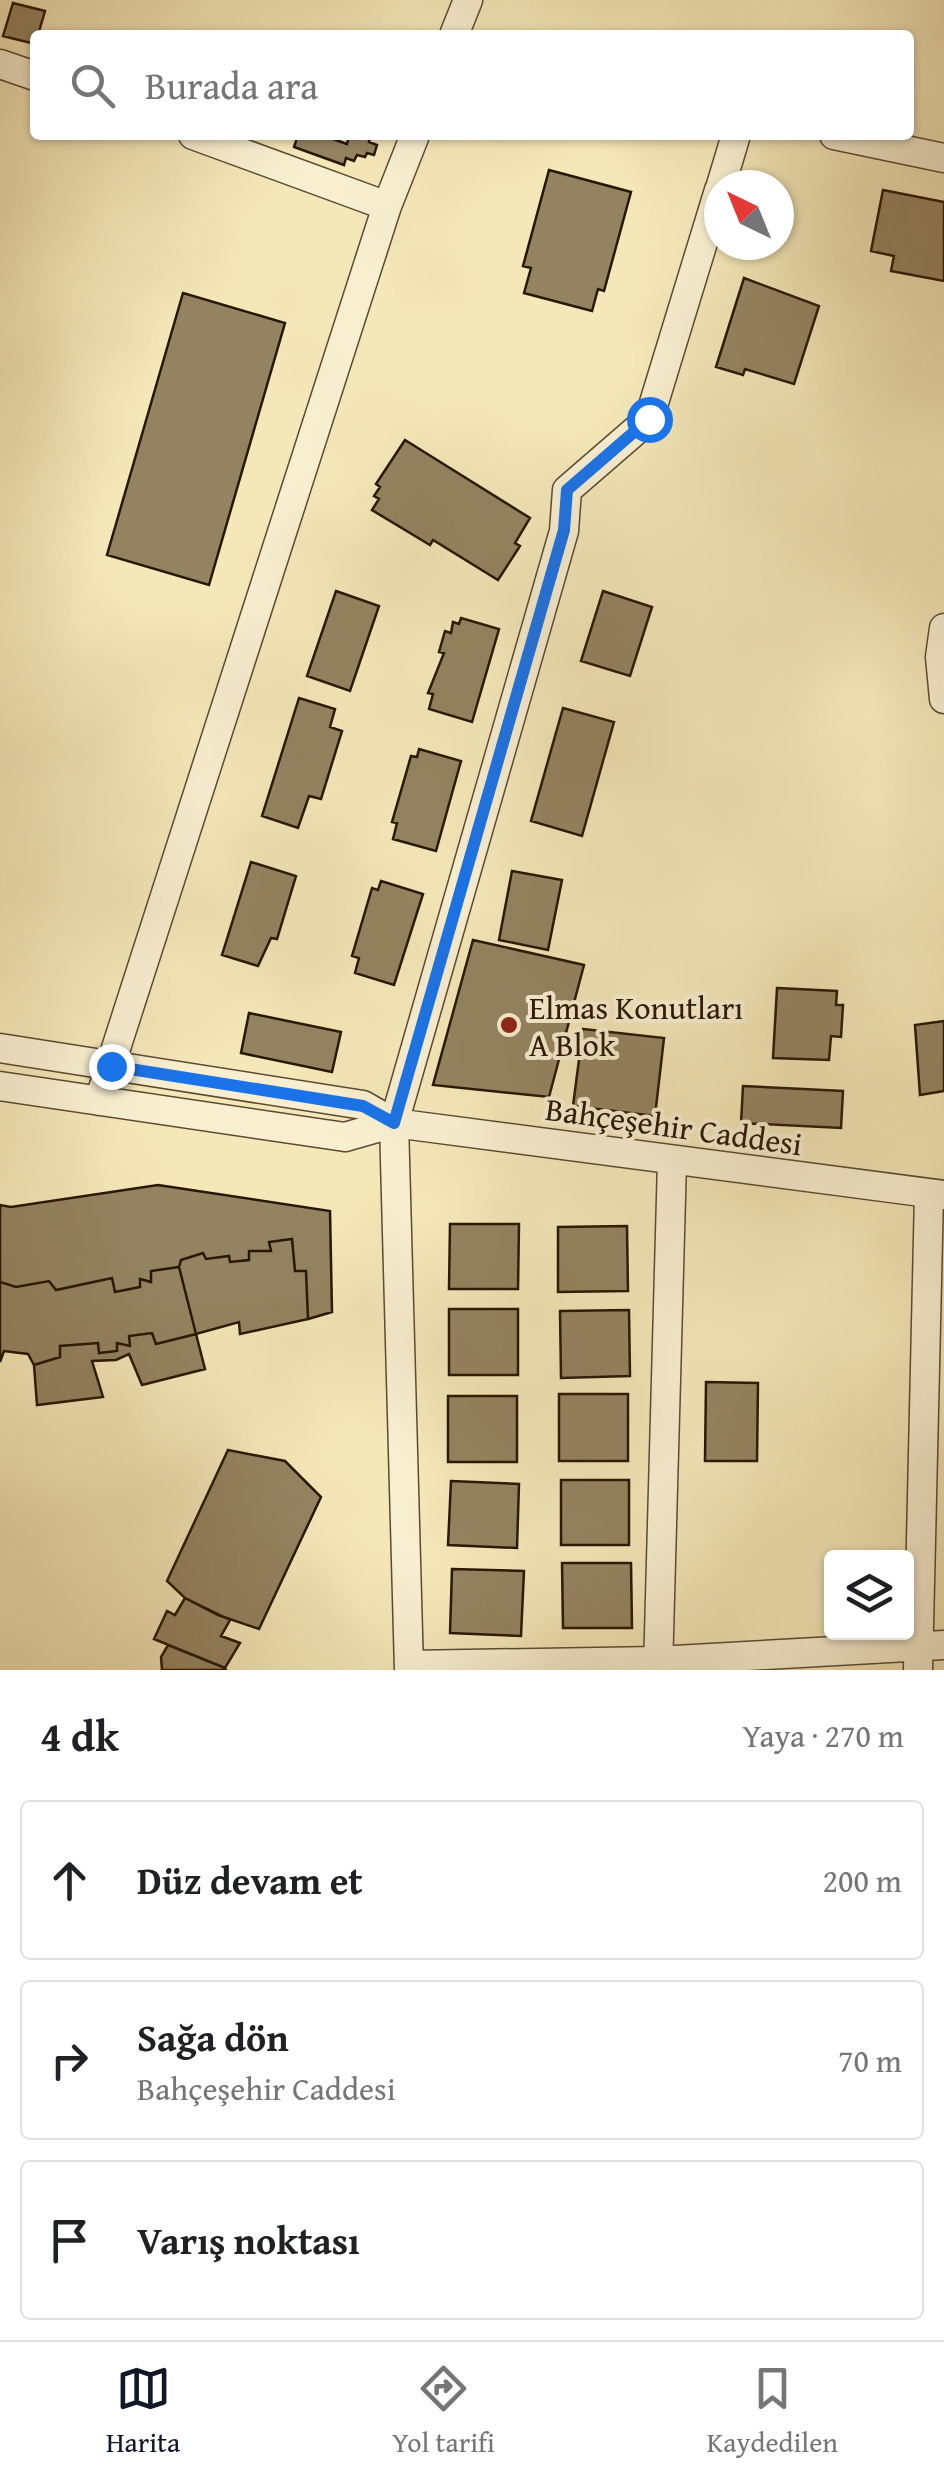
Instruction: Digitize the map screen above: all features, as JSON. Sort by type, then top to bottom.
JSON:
[{"type":"street","points":[[456,30],[468,0]]},
{"type":"street","points":[[0,64],[30,74]]},
{"type":"street","points":[[207,140],[386,206]]},
{"type":"street","points":[[99,1100],[386,206],[413,140]]},
{"type":"street","points":[[725,170],[734,140]]},
{"type":"street","points":[[858,140],[944,158]]},
{"type":"street","points":[[704,240],[649,419],[567,490],[564,530],[394,1123],[409,1667],[658,1665],[927,1654],[937,1195]]},
{"type":"street","points":[[944,628],[940,657],[944,699]]},
{"type":"street","name":"Bahçeşehir Caddesi","points":[[0,1048],[363,1106],[394,1123],[937,1195]]},
{"type":"street","name":"Bahçeşehir Caddesi","points":[[0,1086],[345,1137],[394,1123]]},
{"type":"street","points":[[658,1665],[672,1162]]},
{"type":"building","points":[[13,3],[45,11],[39,30],[30,30],[30,43],[3,36]]},
{"type":"building","points":[[296,140],[336,140],[347,144],[348,140],[370,140],[377,145],[374,155],[357,155],[354,161],[346,158],[344,165],[294,147]]},
{"type":"building","points":[[549,170],[631,192],[604,291],[598,289],[592,311],[524,293],[531,268],[523,266]]},
{"type":"building","points":[[883,190],[944,202],[944,281],[891,271],[894,256],[871,251]]},
{"type":"building","points":[[744,278],[819,306],[794,384],[745,369],[743,375],[716,367]]},
{"type":"building","points":[[183,293],[285,323],[209,585],[107,555]]},
{"type":"building","points":[[405,440],[530,518],[515,543],[520,546],[498,580],[433,540],[430,545],[372,510],[379,499],[374,496],[380,487],[376,484]]},
{"type":"building","points":[[336,591],[379,606],[350,691],[307,676]]},
{"type":"building","points":[[603,591],[652,607],[630,676],[581,661]]},
{"type":"building","points":[[461,618],[499,629],[472,722],[429,709],[433,694],[428,693],[444,653],[439,652],[445,631],[451,633],[453,622],[459,624]]},
{"type":"building","points":[[299,698],[335,709],[330,727],[342,731],[321,799],[309,796],[298,828],[262,816]]},
{"type":"building","points":[[563,708],[614,722],[582,836],[531,821]]},
{"type":"building","points":[[419,749],[461,761],[436,851],[393,839],[397,823],[392,822],[411,756],[417,757]]},
{"type":"building","points":[[251,862],[296,876],[277,939],[271,938],[258,966],[222,955]]},
{"type":"building","points":[[512,871],[562,880],[548,950],[499,940]]},
{"type":"building","points":[[381,881],[423,894],[394,985],[355,973],[359,958],[352,956],[372,888],[378,890]]},
{"type":"building","name":"Elmas Konutları A Blok","points":[[473,940],[584,965],[549,1097],[433,1085]]},
{"type":"building","points":[[777,988],[837,991],[836,1005],[843,1005],[841,1037],[831,1036],[829,1060],[773,1058]]},
{"type":"building","points":[[249,1013],[341,1032],[332,1072],[241,1053]]},
{"type":"building","points":[[944,1021],[944,1091],[920,1095],[915,1025]]},
{"type":"building","points":[[583,1029],[664,1038],[655,1116],[573,1106]]},
{"type":"building","points":[[743,1086],[843,1091],[841,1128],[741,1123]]},
{"type":"building","points":[[158,1185],[330,1211],[332,1312],[308,1319],[306,1271],[295,1271],[292,1239],[269,1242],[271,1251],[249,1251],[249,1260],[230,1262],[229,1256],[206,1259],[203,1253],[181,1260],[179,1267],[151,1271],[151,1282],[140,1279],[140,1287],[115,1292],[112,1278],[56,1290],[49,1281],[16,1287],[0,1282],[0,1205],[11,1207]]},
{"type":"building","points":[[450,1224],[519,1224],[518,1289],[449,1289]]},
{"type":"building","points":[[627,1226],[628,1291],[558,1292],[558,1227]]},
{"type":"building","points":[[292,1239],[295,1271],[306,1271],[308,1319],[240,1334],[239,1322],[196,1334],[179,1267],[181,1260],[203,1253],[206,1259],[229,1256],[230,1262],[249,1260],[249,1251],[271,1251],[269,1242]]},
{"type":"building","points":[[179,1267],[196,1334],[156,1344],[152,1333],[129,1336],[130,1346],[117,1343],[117,1351],[99,1353],[98,1343],[60,1346],[60,1357],[34,1365],[28,1354],[4,1351],[0,1362],[0,1282],[16,1287],[49,1281],[56,1290],[112,1278],[115,1292],[140,1287],[140,1279],[151,1282],[151,1271]]},
{"type":"building","points":[[449,1309],[518,1309],[518,1375],[449,1375]]},
{"type":"building","points":[[629,1310],[630,1376],[561,1378],[560,1311]]},
{"type":"building","points":[[152,1333],[156,1344],[196,1334],[205,1369],[142,1385],[129,1354],[116,1360],[92,1361],[103,1397],[37,1405],[34,1365],[60,1357],[60,1346],[98,1343],[99,1353],[117,1351],[117,1343],[130,1346],[129,1336]]},
{"type":"building","points":[[706,1382],[758,1383],[757,1461],[705,1461]]},
{"type":"building","points":[[559,1394],[628,1394],[628,1461],[559,1461]]},
{"type":"building","points":[[448,1396],[517,1396],[517,1462],[448,1462]]},
{"type":"building","points":[[228,1450],[285,1461],[321,1497],[259,1629],[185,1598],[167,1581]]},
{"type":"building","points":[[561,1480],[629,1480],[629,1545],[561,1545]]},
{"type":"building","points":[[451,1481],[519,1484],[517,1548],[448,1545]]},
{"type":"building","points":[[562,1563],[631,1563],[632,1628],[563,1628]]},
{"type":"building","points":[[452,1569],[524,1571],[521,1636],[450,1633]]},
{"type":"building","points":[[185,1598],[230,1620],[221,1636],[240,1643],[225,1668],[154,1639],[167,1611],[175,1615]]},
{"type":"building","points":[[168,1645],[226,1670],[162,1670],[161,1657]]},
{"type":"place","name":"Elmas Konutları A Blok","points":[[509,1025]]},
{"type":"route","points":[[111,1066],[363,1106],[394,1123],[564,530],[567,490],[649,419]]}]
